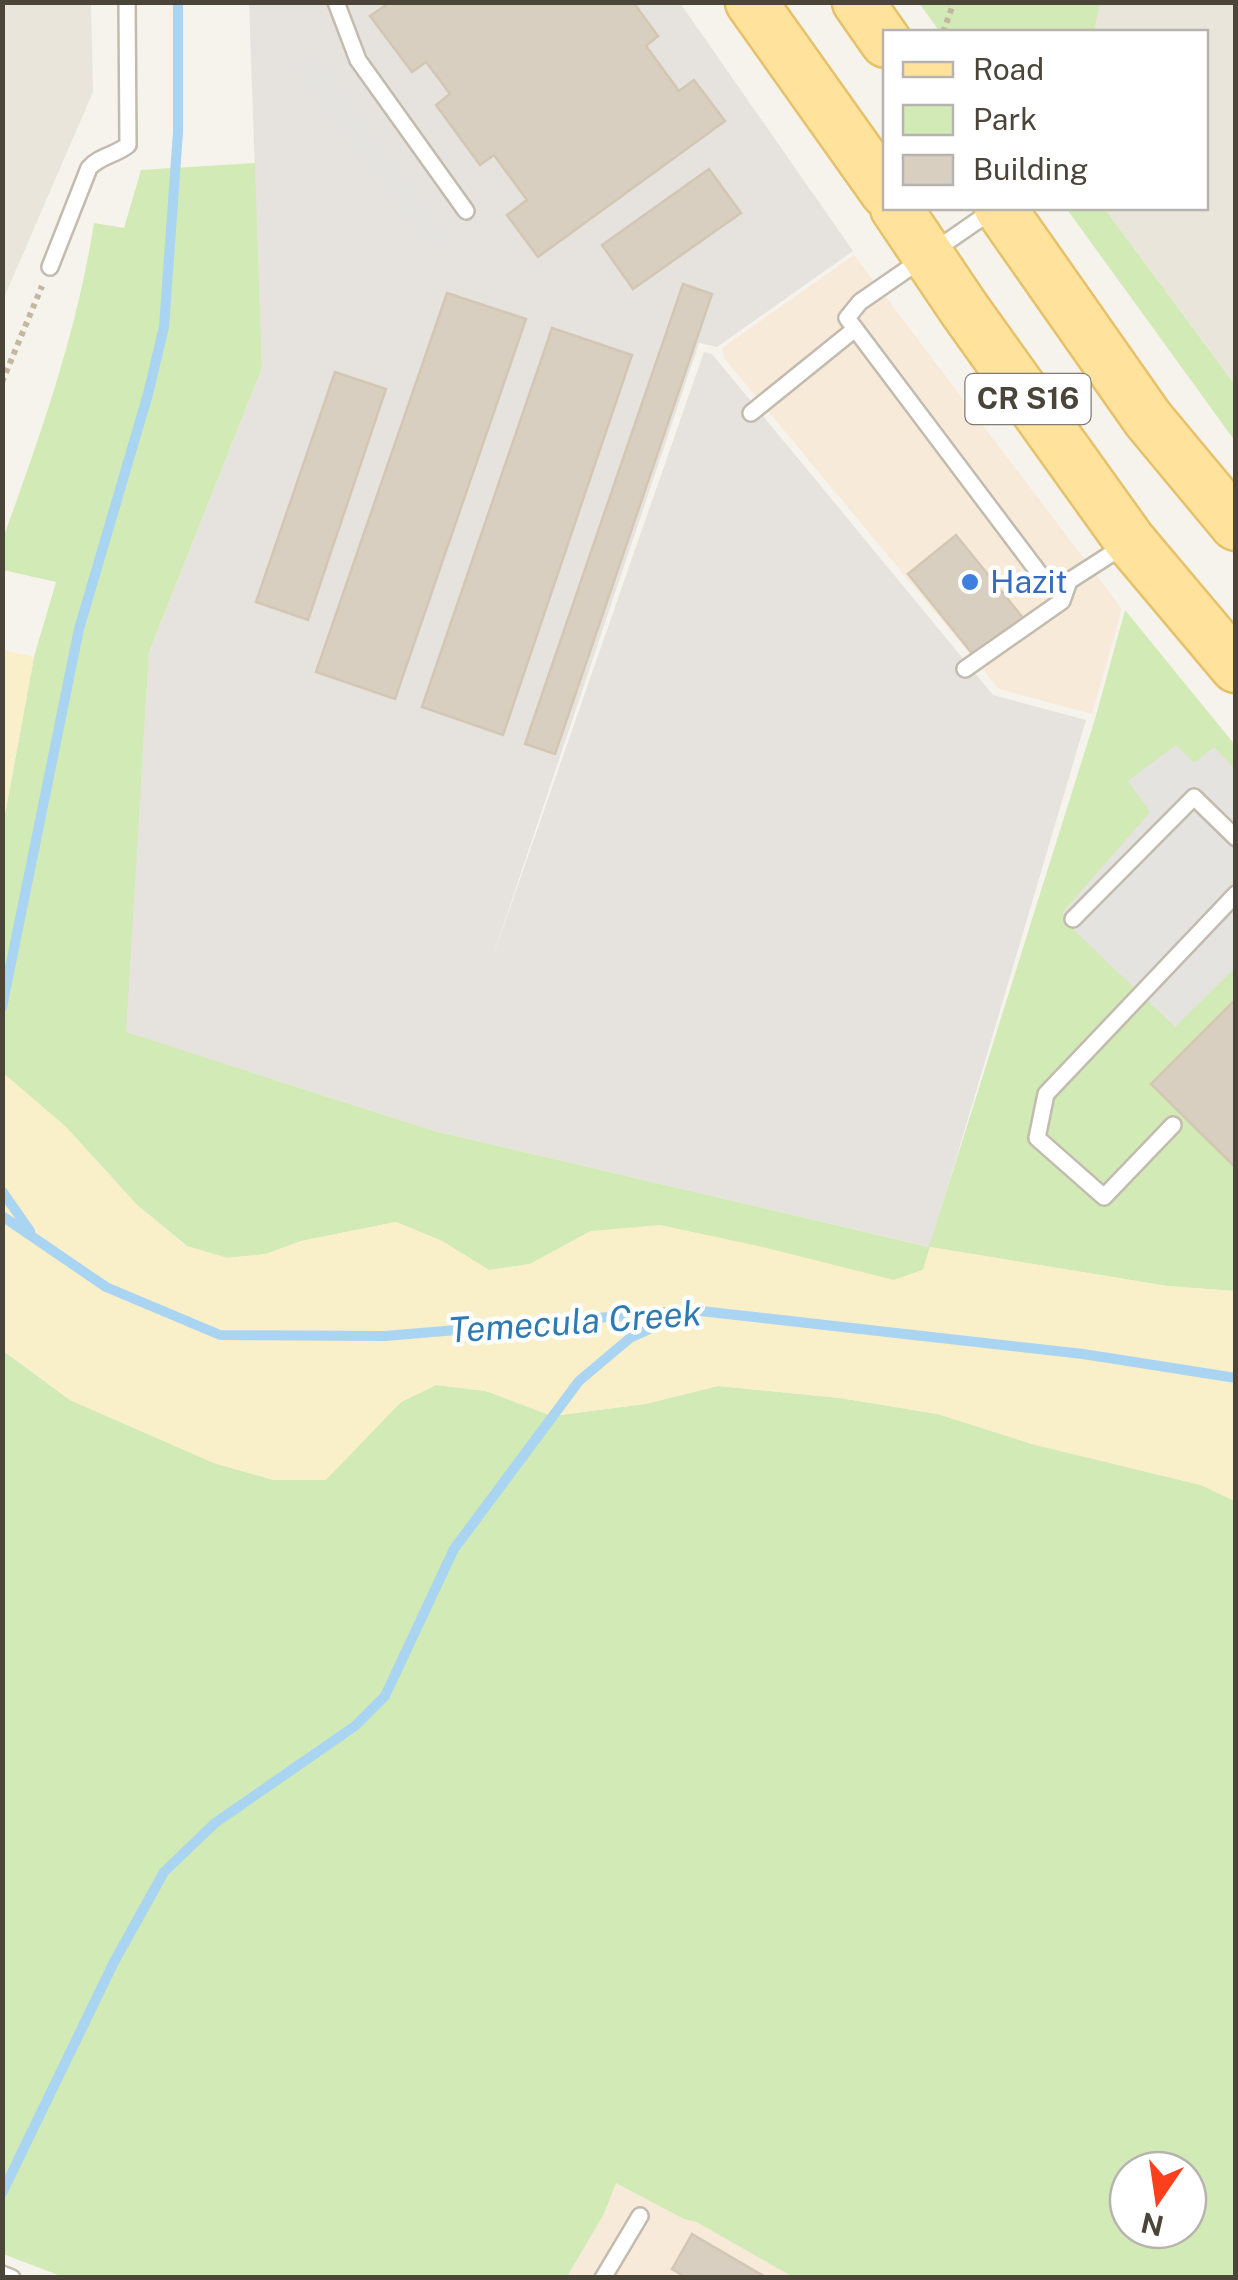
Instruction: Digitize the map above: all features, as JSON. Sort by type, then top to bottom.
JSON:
[{"type":"main road","points":[[751,2],[883,188]]},
{"type":"main road","points":[[858,2],[883,38]]},
{"type":"main road","name":"CR S16","points":[[897,210],[1130,541],[1236,667]]},
{"type":"main road","name":"CR S16","points":[[999,210],[1148,419],[1236,525]]},
{"type":"lane","points":[[50,266],[89,168],[100,156],[118,153],[128,145],[127,2]]},
{"type":"lane","points":[[336,2],[358,60],[466,212]]},
{"type":"lane","points":[[995,210],[860,302],[848,318],[1045,581],[1070,581],[1130,541]]},
{"type":"lane","points":[[750,413],[855,329]]},
{"type":"lane","points":[[965,669],[1062,601],[1070,581]]},
{"type":"lane","points":[[1073,919],[1194,796],[1236,838]]},
{"type":"lane","points":[[1172,1126],[1104,1197],[1037,1138],[1046,1094],[1236,894]]},
{"type":"lane","points":[[603,2278],[640,2216]]},
{"type":"lane","points":[[2,2274],[12,2278]]},
{"type":"path","points":[[944,30],[954,2]]},
{"type":"path","points":[[2,382],[50,266]]},
{"type":"shaded area","points":[[3,2],[91,3],[93,92],[3,300]]},
{"type":"shaded area","points":[[249,3],[680,3],[853,251],[717,347],[699,343],[489,968],[704,352],[712,354],[993,695],[1086,720],[930,1247],[434,1131],[125,1032],[149,652],[262,368]]},
{"type":"shaded area","points":[[979,3],[1235,3],[1235,385],[1105,210],[1208,210],[1208,30],[999,30]]},
{"type":"shaded area","points":[[321,50],[454,241],[431,256],[288,69]]},
{"type":"shaded area","points":[[854,255],[1122,609],[1092,714],[999,689],[724,358],[722,348]]},
{"type":"shaded area","points":[[1176,745],[1194,763],[1214,747],[1235,769],[1235,968],[1175,1027],[1075,931],[1062,913],[1150,812],[1128,781]]},
{"type":"shaded area","points":[[615,2183],[843,2278],[567,2278],[604,2214]]},
{"type":"green space","points":[[919,3],[1100,3],[1094,30],[939,30]]},
{"type":"green space","points":[[255,163],[262,368],[149,652],[126,1032],[434,1131],[929,1247],[1095,719],[1125,610],[1235,745],[1235,1291],[1167,1286],[930,1247],[923,1270],[894,1280],[591,1231],[530,1264],[489,1270],[442,1241],[396,1222],[301,1241],[266,1254],[227,1258],[187,1246],[136,1204],[66,1127],[3,1073],[3,825],[34,657],[56,582],[3,570],[2,541],[67,344],[94,223],[124,228],[141,170]]},
{"type":"green space","points":[[1067,210],[1105,210],[1235,385],[1235,441]]},
{"type":"green space","points":[[2,1350],[70,1400],[214,1463],[274,1480],[363,1439],[401,1402],[436,1385],[486,1391],[552,1416],[645,1404],[718,1386],[840,1398],[938,1414],[1032,1444],[1201,1485],[1235,1501],[1235,2277],[793,2277],[697,2222],[616,2183],[604,2214],[567,2277],[66,2278],[3,2254]]},
{"type":"sand","points":[[2,650],[34,657],[3,825]]},
{"type":"sand","points":[[3,1073],[66,1127],[136,1204],[186,1246],[227,1258],[266,1254],[301,1241],[396,1222],[442,1241],[489,1270],[530,1264],[591,1231],[660,1225],[894,1280],[923,1270],[930,1247],[1167,1286],[1235,1291],[1235,1501],[1201,1485],[1032,1444],[938,1414],[840,1398],[718,1386],[645,1404],[552,1416],[486,1391],[436,1385],[401,1402],[326,1480],[274,1480],[214,1463],[70,1400],[3,1350]]},
{"type":"building","points":[[383,2],[633,2],[658,36],[646,46],[679,91],[694,80],[725,121],[538,257],[507,215],[527,200],[494,155],[480,165],[436,105],[450,94],[439,79],[426,62],[412,72],[370,16],[386,5]]},
{"type":"building","points":[[709,169],[741,213],[633,289],[602,245]]},
{"type":"building","points":[[683,284],[712,294],[555,754],[525,744]]},
{"type":"building","points":[[447,293],[526,319],[395,699],[316,672]]},
{"type":"building","points":[[552,328],[632,355],[503,735],[422,707]]},
{"type":"building","points":[[335,372],[386,389],[308,620],[256,602]]},
{"type":"building","points":[[956,535],[1023,618],[975,657],[908,574]]},
{"type":"building","points":[[1236,999],[1236,1168],[1151,1084]]},
{"type":"building","points":[[692,2234],[767,2278],[687,2278],[672,2269]]},
{"type":"waterway","points":[[2,1007],[79,629],[164,327],[178,132],[178,2]]},
{"type":"waterway","points":[[2,1191],[30,1231]]},
{"type":"waterway","name":"Temecula Creek","points":[[2,1216],[106,1287],[220,1335],[385,1336],[692,1310],[1083,1354],[1236,1378]]},
{"type":"waterway","points":[[2,2193],[114,1962],[164,1872],[215,1823],[355,1726],[385,1696],[454,1549],[579,1381],[630,1338],[682,1314]]},
{"type":"place","name":"Hazit","points":[[970,582]]}]
